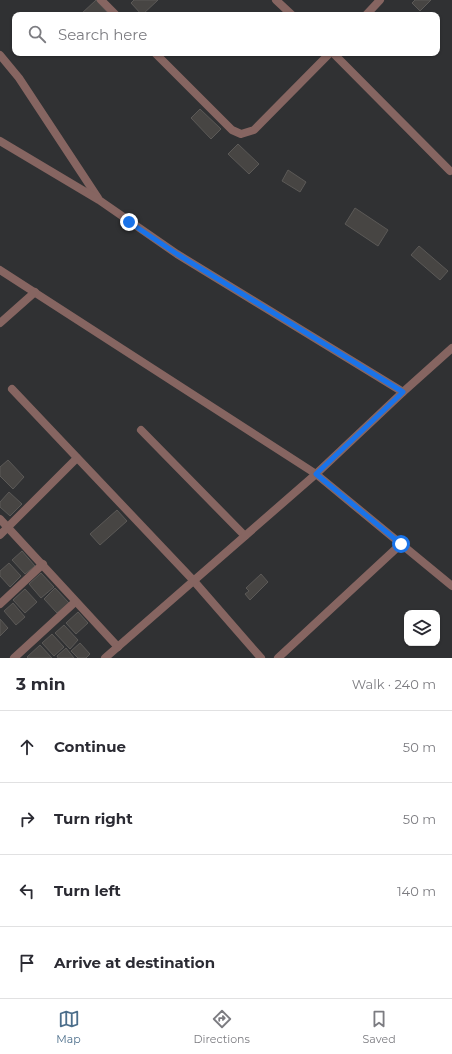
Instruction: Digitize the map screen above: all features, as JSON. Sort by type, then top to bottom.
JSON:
[{"type":"street","points":[[101,0],[113,12]]},
{"type":"street","points":[[276,0],[289,12]]},
{"type":"street","points":[[369,12],[380,0]]},
{"type":"street","points":[[0,55],[19,78],[99,200]]},
{"type":"street","points":[[158,56],[232,130],[241,134],[254,130],[327,56]]},
{"type":"street","points":[[336,56],[451,171]]},
{"type":"street","points":[[0,141],[99,200],[177,254],[403,392]]},
{"type":"street","points":[[0,270],[316,474],[452,586]]},
{"type":"street","points":[[0,323],[35,292]]},
{"type":"street","points":[[105,658],[316,474],[452,348]]},
{"type":"street","points":[[12,389],[193,580],[261,658]]},
{"type":"street","points":[[141,430],[245,536]]},
{"type":"street","points":[[0,535],[77,458]]},
{"type":"street","points":[[0,519],[118,647]]},
{"type":"street","points":[[278,658],[401,544]]},
{"type":"street","points":[[0,604],[43,564]]},
{"type":"street","points":[[14,658],[75,602]]},
{"type":"building","points":[[96,0],[107,12],[83,12]]},
{"type":"building","points":[[134,0],[158,0],[145,12],[139,12],[131,3]]},
{"type":"building","points":[[415,0],[431,0],[420,11],[412,3]]},
{"type":"building","points":[[200,109],[221,129],[211,139],[191,118]]},
{"type":"building","points":[[238,144],[259,164],[249,174],[228,154]]},
{"type":"building","points":[[288,170],[306,182],[300,192],[282,181]]},
{"type":"building","points":[[355,208],[388,230],[378,246],[345,224]]},
{"type":"building","points":[[419,246],[448,271],[440,280],[411,255]]},
{"type":"building","points":[[8,460],[24,477],[13,489],[0,476],[0,467]]},
{"type":"building","points":[[9,492],[22,504],[10,516],[0,507],[0,502]]},
{"type":"building","points":[[117,510],[127,521],[100,545],[90,534]]},
{"type":"building","points":[[22,551],[35,566],[25,574],[12,560]]},
{"type":"building","points":[[9,563],[21,576],[10,587],[0,576],[0,571]]},
{"type":"building","points":[[41,573],[54,587],[41,598],[29,584]]},
{"type":"building","points":[[261,574],[268,582],[250,600],[245,594],[249,591],[246,588]]},
{"type":"building","points":[[55,588],[69,603],[57,613],[44,599]]},
{"type":"building","points":[[25,589],[37,602],[25,613],[13,600]]},
{"type":"building","points":[[13,603],[25,617],[16,625],[4,611]]},
{"type":"building","points":[[78,612],[88,623],[76,634],[66,623]]},
{"type":"building","points":[[0,619],[8,628],[0,636]]},
{"type":"building","points":[[64,625],[78,640],[70,649],[55,633]]},
{"type":"building","points":[[52,634],[64,647],[54,656],[42,643]]},
{"type":"building","points":[[80,643],[90,654],[86,658],[78,658],[71,651]]},
{"type":"building","points":[[40,645],[52,658],[27,657]]},
{"type":"building","points":[[66,648],[74,658],[58,658],[57,656]]},
{"type":"route","points":[[129,222],[177,254],[403,392],[316,474],[401,544]]}]
